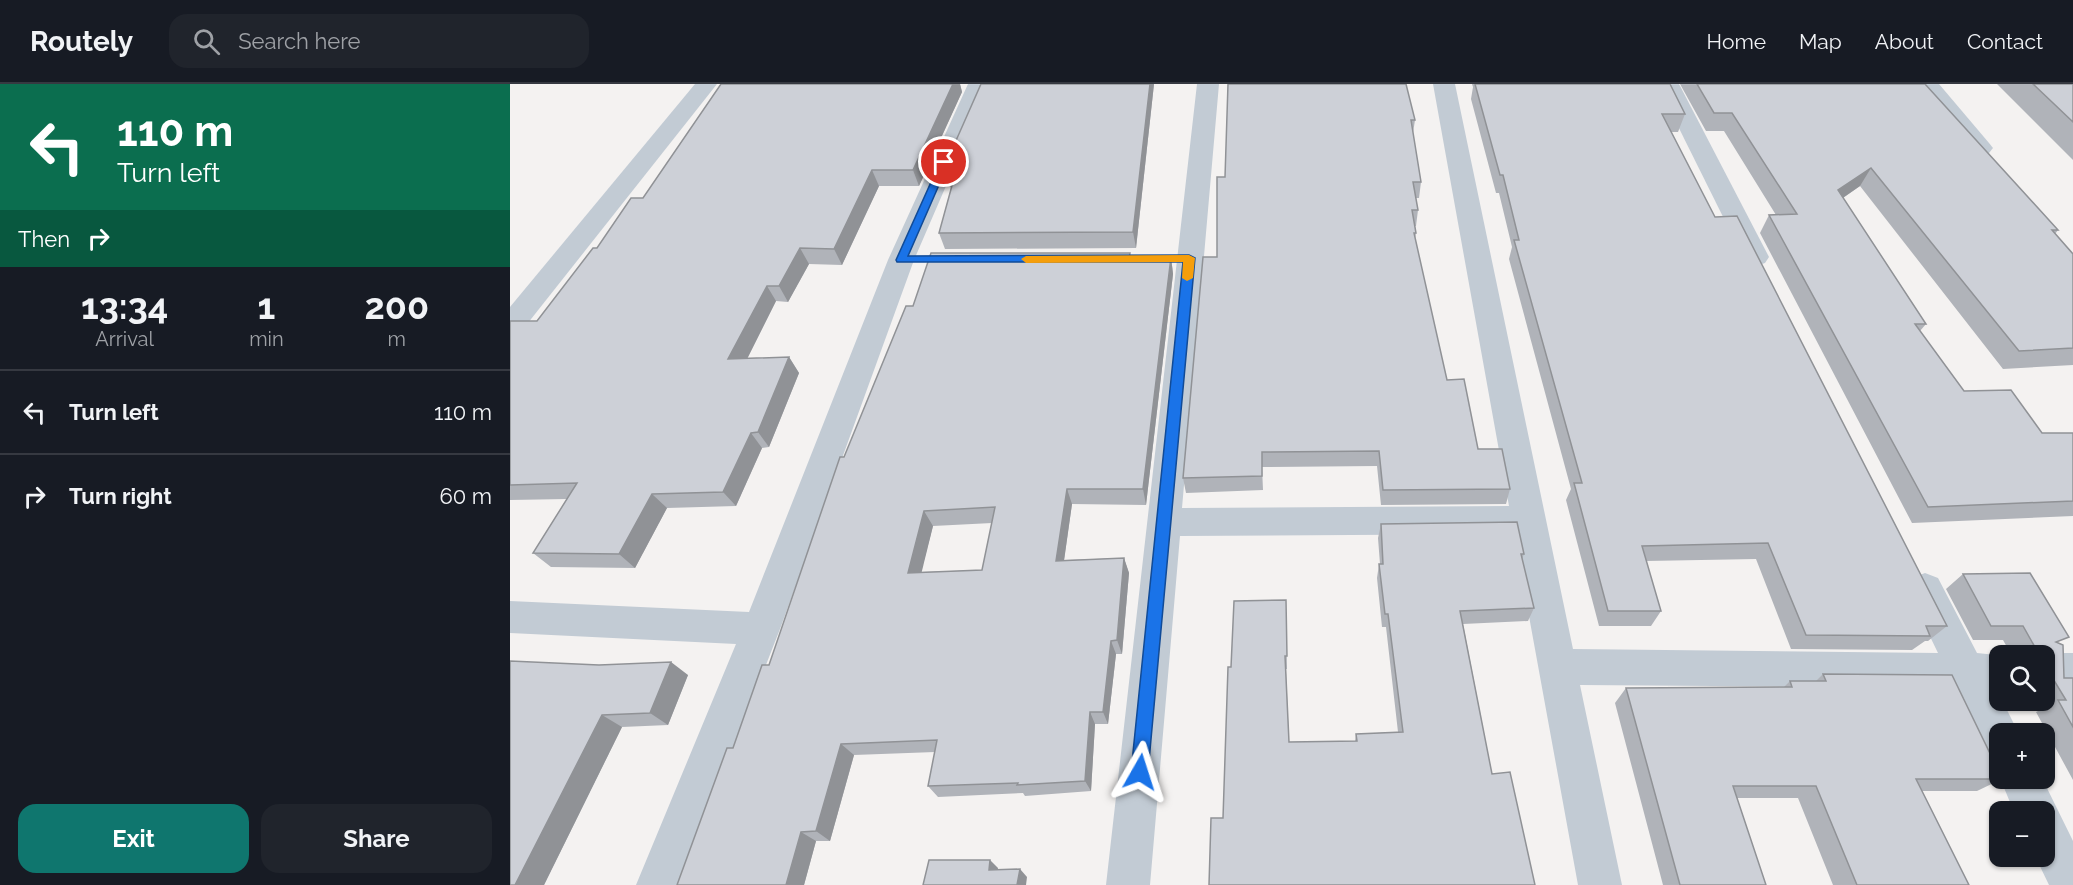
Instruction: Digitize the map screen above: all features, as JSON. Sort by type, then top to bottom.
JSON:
[{"type":"street","points":[[510,326],[706,84]]},
{"type":"street","points":[[658,885],[913,259],[979,84]]},
{"type":"street","points":[[1128,885],[1166,522],[1177,259],[1208,84]]},
{"type":"street","points":[[1444,84],[1600,885]]},
{"type":"street","points":[[1668,84],[1771,287]]},
{"type":"street","points":[[1927,84],[1996,166]]},
{"type":"street","points":[[1166,522],[1530,520]]},
{"type":"street","points":[[1912,564],[1983,671],[1996,723]]},
{"type":"street","points":[[510,617],[761,629]]},
{"type":"street","points":[[1556,667],[1983,671]]},
{"type":"street","points":[[2055,671],[2073,671]]},
{"type":"street","points":[[2055,851],[2072,885]]},
{"type":"building","points":[[721,84],[953,84],[913,170],[872,170],[834,249],[800,248],[779,286],[767,286],[728,359],[789,357],[758,432],[751,433],[723,492],[652,494],[619,554],[533,553],[577,483],[510,485],[510,321],[537,321],[593,248],[597,248],[631,198],[643,198]]},
{"type":"building","points":[[981,84],[1150,84],[1133,232],[939,233],[953,182],[949,182],[953,171],[943,170]]},
{"type":"building","points":[[1228,84],[1406,84],[1415,120],[1411,120],[1421,182],[1413,182],[1418,210],[1412,210],[1416,233],[1414,233],[1447,380],[1464,379],[1478,449],[1502,449],[1510,489],[1383,490],[1379,451],[1262,452],[1262,476],[1183,478],[1203,257],[1217,257],[1217,177],[1225,177]]},
{"type":"building","points":[[1475,84],[1670,84],[1685,114],[1662,114],[1715,217],[1737,216],[1947,626],[1926,626],[1930,636],[1806,635],[1768,543],[1642,546],[1661,611],[1608,611],[1574,483],[1582,483],[1514,240],[1519,240],[1503,175],[1500,175]]},
{"type":"building","points":[[1697,84],[1925,84],[2058,230],[2052,230],[2073,254],[2073,348],[2019,351],[1871,168],[1838,190],[1926,324],[1915,324],[1964,391],[2011,390],[2042,433],[2073,433],[2073,501],[1928,507],[1769,215],[1797,214],[1732,113],[1714,113]]},
{"type":"building","points":[[2033,84],[2073,84],[2073,122]]},
{"type":"building","points":[[931,253],[1130,253],[1129,259],[1171,257],[1143,489],[1067,489],[1056,561],[1124,558],[1117,640],[1111,641],[1103,712],[1090,712],[1085,781],[1017,785],[1018,783],[928,786],[937,740],[841,744],[816,831],[801,832],[786,885],[677,885],[727,748],[733,748],[762,665],[769,665],[840,457],[844,457],[906,306],[913,306]],"holes":[[[995,507],[982,570],[908,573],[924,511]]]},
{"type":"building","points":[[1517,522],[1524,554],[1521,554],[1534,608],[1460,611],[1492,774],[1510,772],[1535,885],[1209,885],[1211,818],[1223,818],[1228,667],[1231,667],[1234,601],[1286,600],[1287,656],[1285,656],[1289,742],[1357,741],[1356,734],[1403,732],[1388,614],[1385,614],[1379,564],[1383,564],[1381,524]]},
{"type":"building","points":[[2030,573],[2069,637],[2056,642],[2063,645],[2064,678],[2073,678],[2073,727],[2058,700],[2066,700],[2055,682],[2055,645],[2034,645],[2023,626],[1991,626],[1963,574]]},
{"type":"building","points":[[510,661],[599,665],[671,662],[650,713],[602,715],[515,885],[510,885]]},
{"type":"building","points":[[1823,674],[1952,675],[1989,751],[1989,779],[1916,779],[1969,885],[1857,885],[1816,786],[1733,786],[1766,885],[1680,885],[1626,688],[1792,687],[1790,681],[1826,681]]},
{"type":"building","points":[[929,860],[990,860],[989,870],[1020,869],[1017,885],[923,885]]},
{"type":"slow traffic","points":[[1026,259],[1189,258],[1187,278]]},
{"type":"route","points":[[944,162],[901,260],[1189,258],[1166,522],[1140,772]]}]
